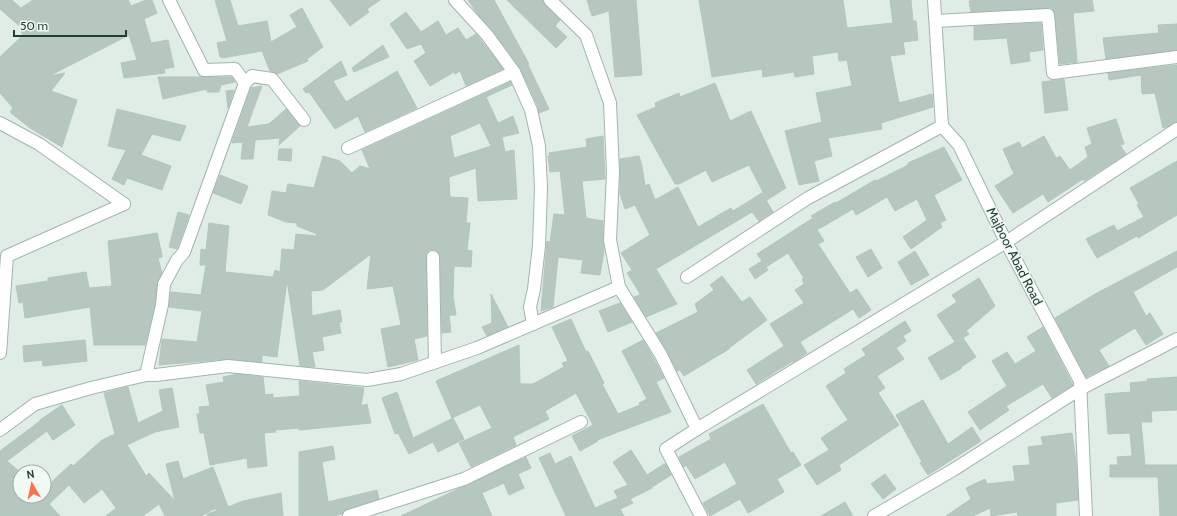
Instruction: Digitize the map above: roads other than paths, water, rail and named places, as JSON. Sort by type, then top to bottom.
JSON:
[{"type":"street","points":[[169,0],[204,70],[235,69],[246,83]]},
{"type":"street","points":[[455,0],[487,35],[514,72],[531,110],[539,146],[541,188],[538,246],[534,289],[530,307],[533,324]]},
{"type":"street","points":[[550,0],[586,35],[610,103],[613,172],[610,240],[619,287],[661,355],[697,429]]},
{"type":"street","points":[[687,277],[808,198],[942,126],[934,0]]},
{"type":"street","points":[[936,21],[1048,15],[1053,73],[1177,57]]},
{"type":"street","points":[[348,148],[514,72]]},
{"type":"street","points":[[146,375],[162,305],[164,284],[176,260],[184,252],[246,83],[252,76],[272,79],[304,120]]},
{"type":"street","points":[[0,123],[39,144],[124,204],[7,256],[0,353]]},
{"type":"street","name":"Majboor Abad Road","points":[[942,126],[959,145],[1006,242],[1080,380],[1086,516]]},
{"type":"street","points":[[701,516],[666,449],[1006,242],[1177,129]]},
{"type":"street","points":[[433,257],[435,362]]},
{"type":"street","points":[[0,430],[35,404],[91,388],[146,375],[228,366],[367,380],[401,374],[476,348],[619,287]]},
{"type":"street","points":[[874,516],[952,470],[1080,389],[1177,339]]},
{"type":"street","points":[[349,516],[464,479],[581,422]]}]
